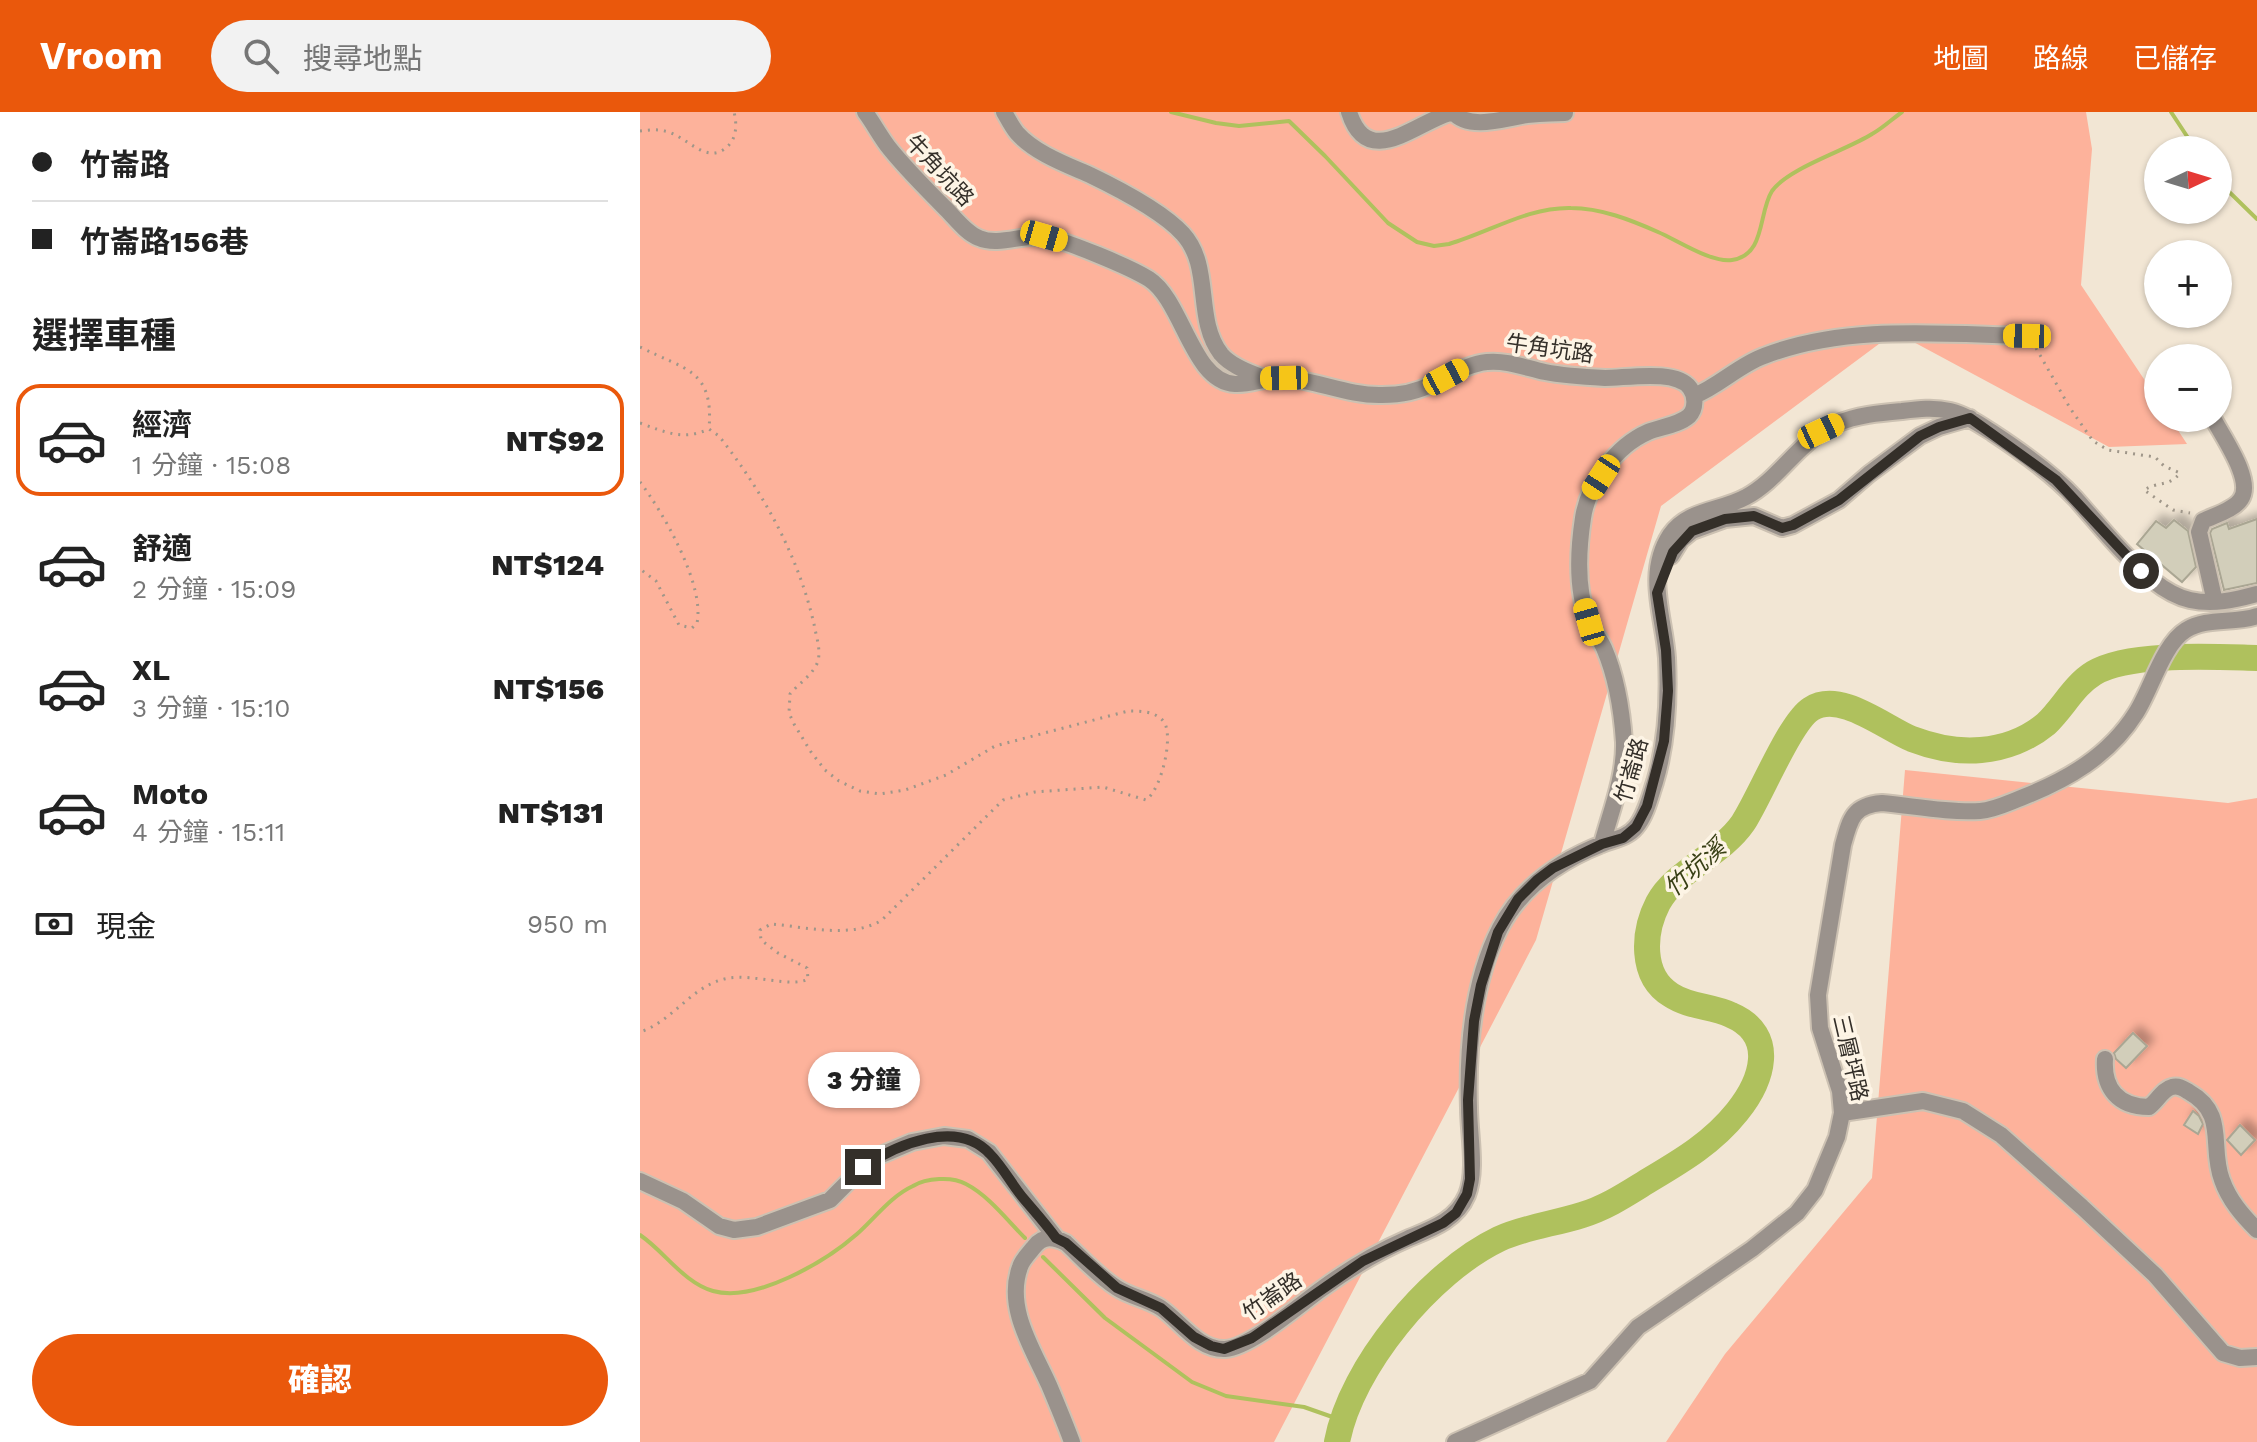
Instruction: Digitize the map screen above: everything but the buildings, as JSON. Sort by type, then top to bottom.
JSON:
[{"type":"street","name":"牛角坑路","points":[[865,112],[887,146],[912,175],[964,228],[979,238],[991,242],[1044,236],[1145,276],[1160,287],[1207,370],[1222,382],[1238,385],[1263,378],[1284,378],[1377,396],[1429,386],[1463,368],[1485,362],[1507,362],[1547,372],[1588,377],[1660,376],[1680,380],[1694,396]]},
{"type":"street","points":[[1004,112],[1016,132],[1036,148],[1128,196],[1182,233],[1192,248],[1198,266],[1211,335],[1222,355],[1238,367],[1263,378]]},
{"type":"street","points":[[1349,112],[1355,129],[1364,137],[1377,141],[1404,136],[1441,115],[1453,112],[1462,119],[1491,122],[1535,114],[1565,113]]},
{"type":"street","points":[[1602,844],[1623,767],[1624,742],[1613,678],[1604,648],[1589,622],[1582,596],[1580,558],[1583,515],[1591,491],[1610,462],[1627,444],[1645,433],[1689,416],[1694,407],[1694,396],[1713,388],[1759,357],[1789,347],[1842,338],[1898,334],[2027,336]]},
{"type":"street","name":"竹崙路","points":[[1056,1238],[1066,1243],[1117,1288],[1161,1308],[1194,1337],[1224,1349],[1252,1338],[1363,1261],[1443,1223],[1456,1213],[1467,1194],[1470,1179],[1468,1100],[1474,1021],[1481,985],[1498,932],[1518,899],[1537,880],[1553,868],[1602,844],[1623,838],[1636,827],[1647,806],[1664,741],[1668,691],[1666,650],[1657,593],[1659,563],[1669,537],[1683,521],[1741,501],[1758,490],[1821,431],[1871,413],[1932,408],[1970,418],[2056,480],[2141,571],[2167,590],[2187,600],[2215,602],[2257,594]]},
{"type":"street","points":[[1657,593],[1673,552],[1692,531],[1741,516],[1761,517],[1777,527],[1788,528],[1839,500],[1920,436],[1970,418]]},
{"type":"street","points":[[2215,602],[2199,532],[2203,521],[2240,501],[2246,489],[2244,476],[2220,432]]},
{"type":"street","name":"三層坪路","points":[[1455,1442],[1590,1381],[1644,1321],[1752,1249],[1797,1213],[1815,1190],[1837,1137],[1842,1113],[1840,1091],[1820,1028],[1818,995],[1843,845],[1857,810],[1866,804],[1882,803],[1969,811],[2000,806],[2074,775],[2100,756],[2120,735],[2177,637],[2198,624],[2257,616]]},
{"type":"street","points":[[2105,1059],[2106,1084],[2111,1092],[2129,1102],[2149,1107],[2169,1087],[2176,1086],[2202,1099],[2210,1108],[2220,1175],[2228,1195],[2257,1230]]},
{"type":"street","points":[[1842,1113],[1923,1101],[1963,1111],[2001,1135],[2082,1207],[2155,1275],[2223,1353],[2240,1358],[2257,1357]]},
{"type":"street","points":[[640,1181],[683,1201],[719,1226],[734,1230],[757,1227],[830,1200],[863,1167],[881,1155],[912,1142],[944,1136],[968,1139],[989,1152],[1056,1238]]},
{"type":"street","points":[[1056,1238],[1038,1242],[1020,1265],[1018,1306],[1024,1334],[1048,1381],[1072,1442]]},
{"type":"path","points":[[640,131],[666,131],[708,153],[717,154],[732,143],[736,130],[734,112]]},
{"type":"path","points":[[2027,336],[2093,441],[2108,450],[2155,457],[2164,466],[2177,470],[2180,473],[2172,482],[2155,484],[2144,490],[2173,510],[2187,511],[2203,521]]},
{"type":"path","points":[[640,347],[692,372],[703,381],[707,390],[709,429],[728,448],[773,516],[798,571],[818,645],[819,659],[815,668],[790,694],[789,713],[811,752],[839,781],[860,791],[880,794],[905,790],[946,775],[995,746],[1128,711],[1158,716],[1165,723],[1168,740],[1158,786],[1146,800],[1103,787],[1035,792],[1003,800],[882,920],[869,928],[850,931],[771,924],[764,926],[760,930],[761,940],[807,968],[808,979],[793,983],[757,977],[728,978],[701,989],[668,1018],[640,1032]]},
{"type":"path","points":[[640,423],[683,436],[695,436],[709,429]]},
{"type":"path","points":[[640,482],[658,505],[692,579],[698,600],[697,623],[692,628],[679,625],[656,581],[640,569]]},
{"type":"shaded area","points":[[640,112],[2086,112],[2092,149],[2081,285],[2144,379],[2144,432],[2179,432],[2187,444],[2109,447],[1895,332],[1661,506],[1536,940],[1274,1442],[640,1442]]},
{"type":"shaded area","points":[[1905,770],[2228,803],[2257,798],[2257,1442],[1666,1442],[1725,1354],[1872,1178]]},
{"type":"waterway","points":[[1171,112],[1239,126],[1289,121],[1388,223],[1417,242],[1434,246],[1449,244],[1509,221],[1540,212],[1571,208],[1605,212],[1627,219],[1704,255],[1724,260],[1743,257],[1751,250],[1760,232],[1768,200],[1780,183],[1804,167],[1872,134],[1902,112]]},
{"type":"waterway","points":[[2171,112],[2187,136]]},
{"type":"waterway","points":[[2232,195],[2257,219]]},
{"type":"waterway","name":"竹坑溪","points":[[1337,1442],[1345,1413],[1376,1354],[1397,1325],[1447,1274],[1499,1239],[1609,1204],[1708,1141],[1728,1123],[1746,1100],[1761,1059],[1755,1034],[1731,1015],[1685,1002],[1661,987],[1649,965],[1649,927],[1658,903],[1675,882],[1723,844],[1743,823],[1785,744],[1811,709],[1823,704],[1849,707],[1920,742],[1955,750],[1981,750],[2015,742],[2039,729],[2087,678],[2109,666],[2173,657],[2257,658]]},
{"type":"waterway","points":[[640,1235],[683,1274],[703,1287],[730,1293],[749,1291],[789,1278],[827,1256],[857,1234],[905,1190],[925,1181],[947,1179],[960,1181],[982,1195],[1025,1238]]},
{"type":"waterway","points":[[1043,1257],[1105,1318],[1192,1382],[1226,1396],[1304,1407],[1341,1420]]},
{"type":"route","points":[[863,1167],[881,1155],[912,1142],[944,1136],[968,1139],[989,1152],[1056,1238],[1066,1243],[1117,1288],[1161,1308],[1194,1337],[1211,1346],[1224,1349],[1237,1345],[1274,1324],[1363,1261],[1443,1223],[1456,1213],[1467,1194],[1470,1179],[1468,1100],[1474,1021],[1481,985],[1498,932],[1518,899],[1537,880],[1553,868],[1602,844],[1623,838],[1636,827],[1647,806],[1664,741],[1668,691],[1666,650],[1657,593],[1681,540],[1707,524],[1741,516],[1761,517],[1777,527],[1788,528],[1839,500],[1920,436],[1970,418],[2056,480],[2141,571]]}]
